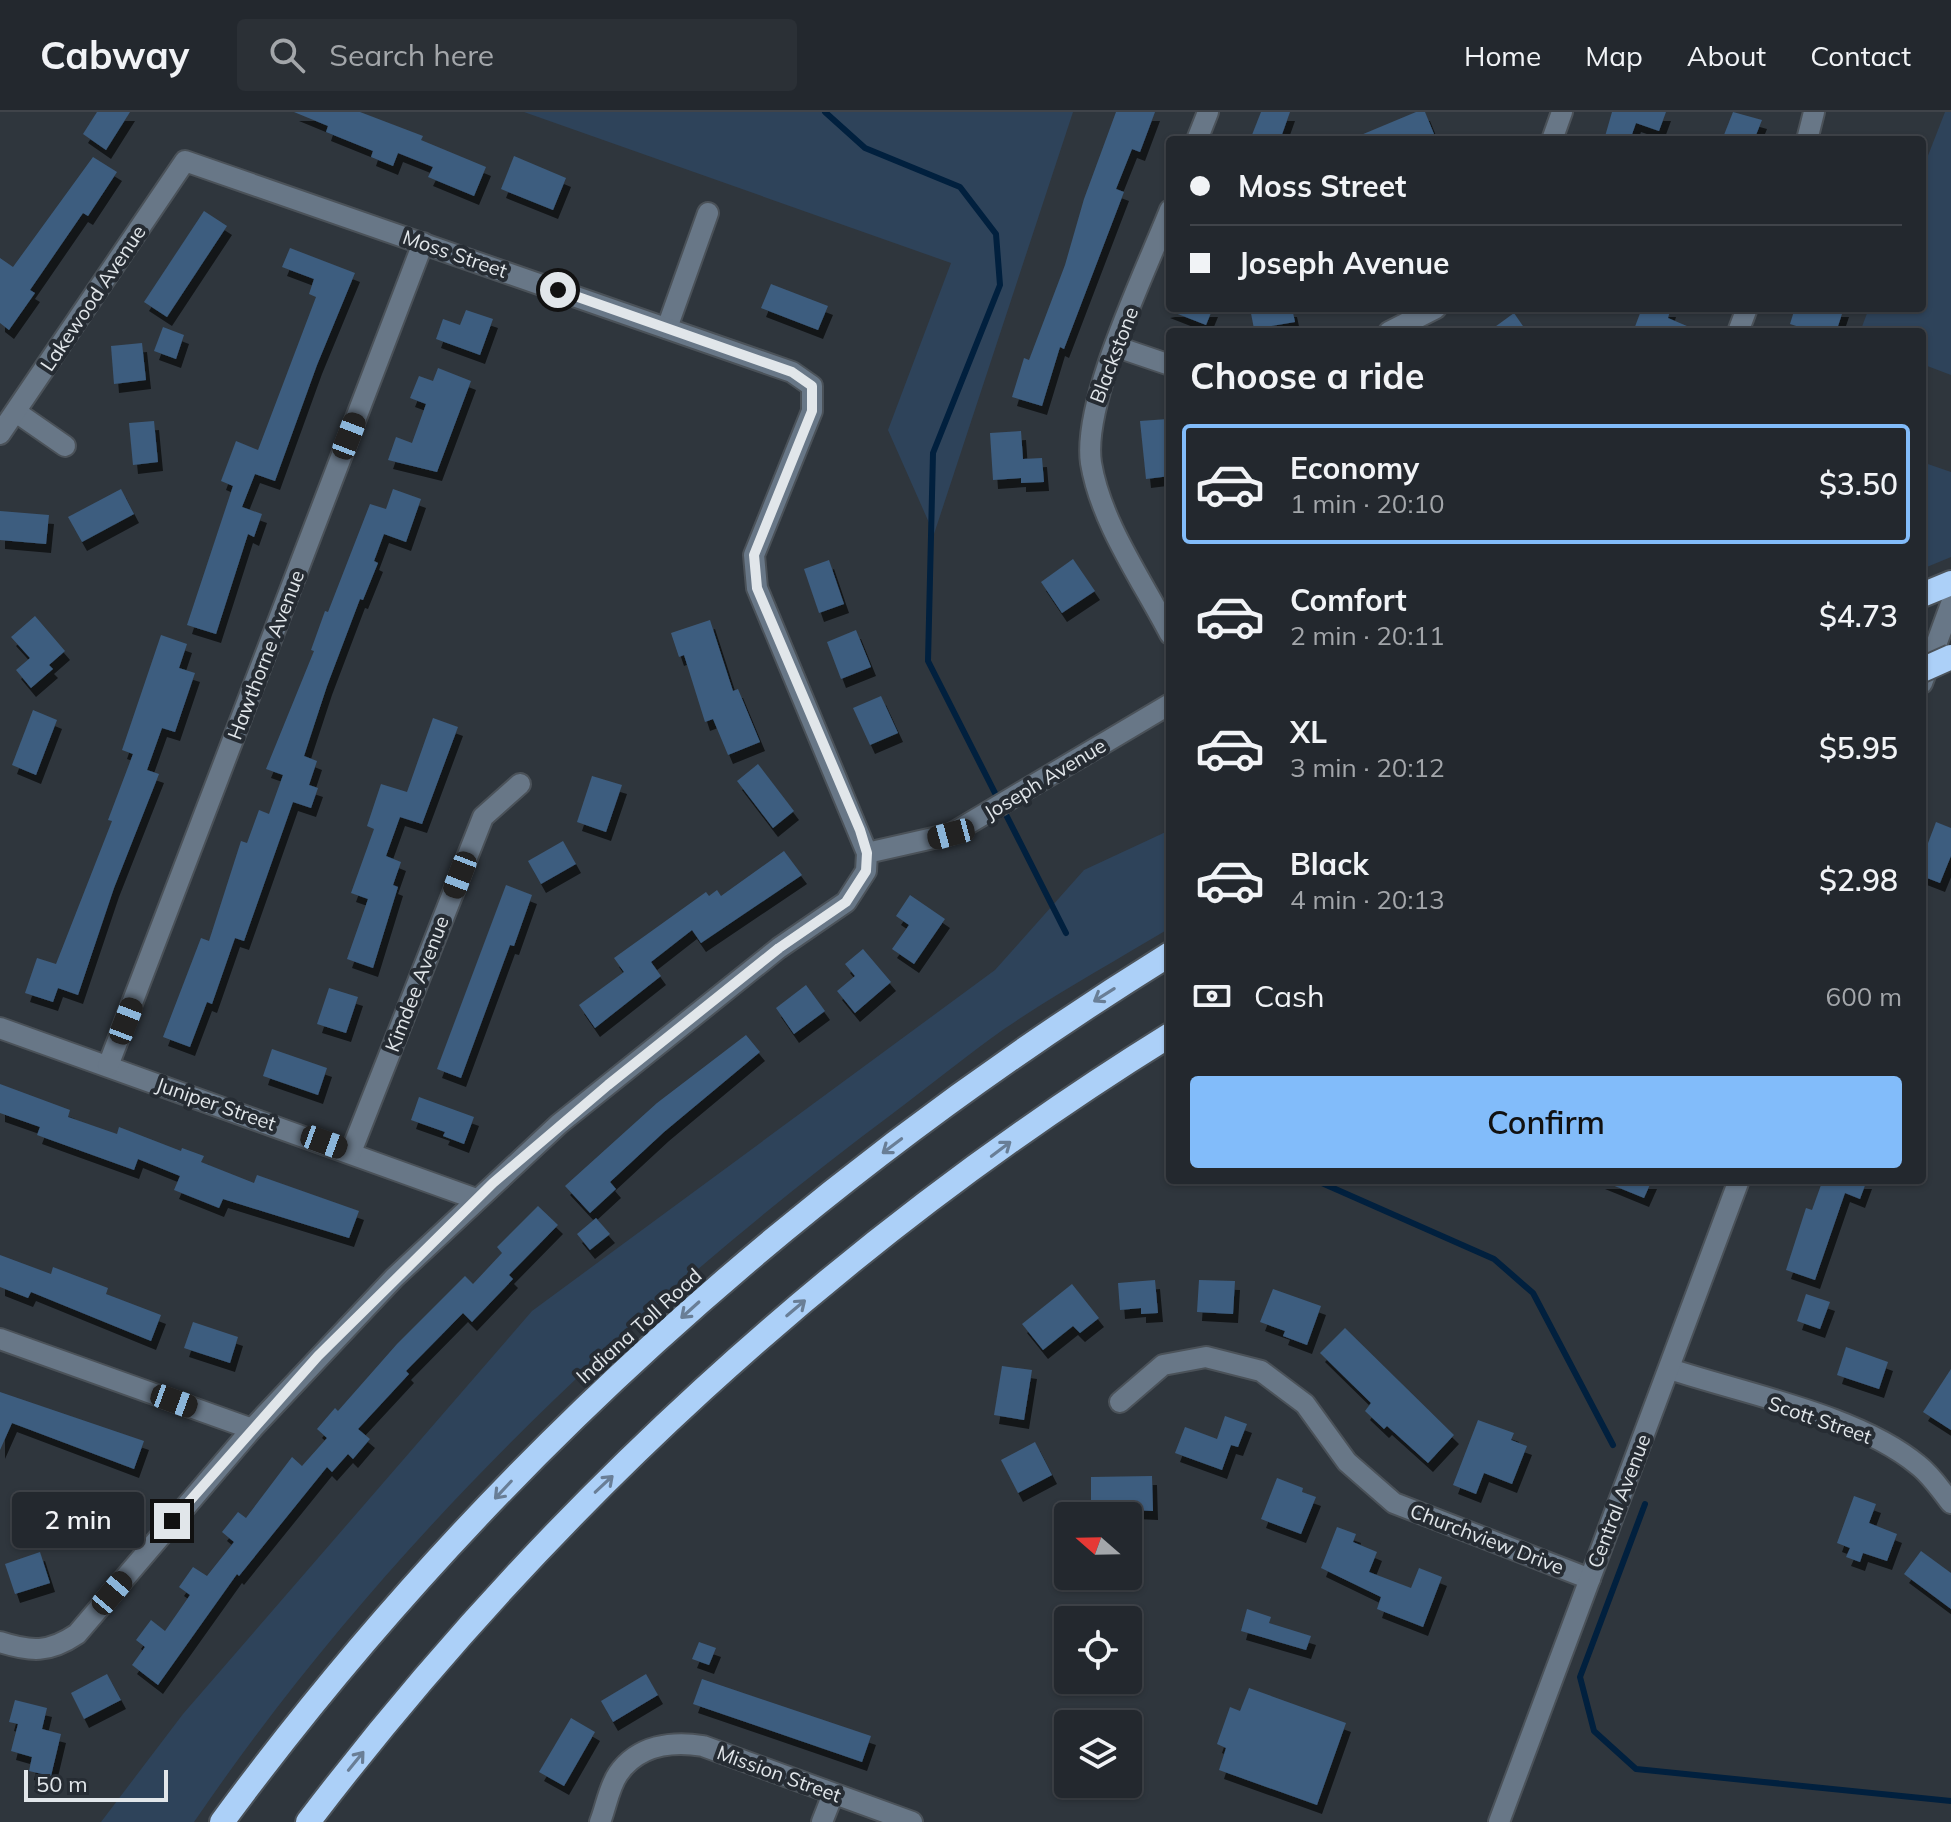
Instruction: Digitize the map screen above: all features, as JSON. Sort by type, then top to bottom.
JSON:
[{"type":"highway","points":[[1926,593],[1951,583]]},
{"type":"highway","points":[[1926,668],[1951,657]]},
{"type":"highway","name":"Indiana Toll Road","points":[[222,1822],[352,1656],[435,1562],[534,1457],[631,1363],[741,1265],[944,1106],[1081,1009],[1166,956]]},
{"type":"highway","points":[[308,1822],[409,1694],[493,1599],[591,1496],[688,1404],[791,1312],[883,1237],[1010,1142],[1166,1038]]},
{"type":"street","points":[[1199,136],[1208,112]]},
{"type":"street","points":[[1553,136],[1562,112]]},
{"type":"street","points":[[1808,136],[1814,112]]},
{"type":"street","name":"Moss Street","points":[[185,161],[792,372],[812,386],[812,411],[754,555],[754,571],[757,588],[867,853]]},
{"type":"street","name":"Lakewood Avenue","points":[[0,434],[185,161]]},
{"type":"street","points":[[667,328],[708,213]]},
{"type":"street","name":"Blackstone","points":[[1166,220],[1093,410],[1091,462],[1105,511],[1166,626]]},
{"type":"street","name":"Hawthorne Avenue","points":[[108,1066],[423,243]]},
{"type":"street","points":[[1397,328],[1427,312]]},
{"type":"street","points":[[1117,347],[1166,364]]},
{"type":"street","points":[[16,412],[65,446]]},
{"type":"street","points":[[1926,672],[1951,604]]},
{"type":"street","name":"Joseph Avenue","points":[[867,853],[951,834],[1166,706]]},
{"type":"street","name":"Kimdee Avenue","points":[[351,1152],[483,817],[520,784]]},
{"type":"street","points":[[0,1642],[38,1651],[58,1647],[77,1634],[252,1429],[339,1334],[476,1199],[559,1124],[779,948],[846,902],[860,886],[866,871],[867,853]]},
{"type":"street","name":"Juniper Street","points":[[0,1028],[476,1199]]},
{"type":"street","name":"Central Avenue","points":[[1499,1822],[1738,1184]]},
{"type":"street","points":[[0,1339],[252,1429]]},
{"type":"street","name":"Churchview Drive","points":[[1120,1402],[1163,1365],[1206,1357],[1261,1371],[1305,1404],[1347,1462],[1394,1503],[1590,1579]]},
{"type":"street","name":"Scott Street","points":[[1670,1369],[1853,1428],[1888,1444],[1920,1466],[1951,1503]]},
{"type":"street","name":"Mission Street","points":[[600,1822],[618,1774],[644,1752],[674,1741],[703,1746],[912,1822]]},
{"type":"street","points":[[822,1822],[833,1794]]},
{"type":"shaded area","points":[[524,112],[1073,112],[934,534],[888,430],[951,263]]},
{"type":"shaded area","points":[[1945,112],[1951,112],[1951,375],[1926,366],[1926,328],[1862,328],[1868,312],[1926,312],[1926,161]]},
{"type":"shaded area","points":[[1926,463],[1951,472],[1951,557],[1926,567]]},
{"type":"shaded area","points":[[1166,832],[1166,930],[1045,1003],[976,1050],[794,1190],[697,1270],[604,1353],[427,1530],[345,1624],[267,1721],[194,1822],[101,1822],[183,1714],[532,1311],[995,970],[1084,870]]},
{"type":"building","points":[[97,112],[130,112],[106,150],[83,134]]},
{"type":"building","points":[[294,112],[360,112],[423,136],[421,140],[486,167],[474,196],[428,177],[433,167],[398,153],[393,166],[371,157],[373,151],[326,132],[328,126]]},
{"type":"building","points":[[1116,112],[1155,112],[1140,152],[1132,149],[1116,189],[1124,192],[1064,349],[1060,347],[1042,406],[1012,397],[1024,358],[1029,360],[1065,265],[1084,199]]},
{"type":"building","points":[[1261,112],[1290,112],[1281,136],[1252,136]]},
{"type":"building","points":[[1416,112],[1425,112],[1434,134],[1429,136],[1359,136]]},
{"type":"building","points":[[1612,112],[1666,112],[1659,131],[1636,123],[1631,136],[1605,136]]},
{"type":"building","points":[[1733,112],[1762,120],[1756,136],[1724,136]]},
{"type":"building","points":[[514,156],[566,178],[553,210],[501,189]]},
{"type":"building","points":[[93,157],[117,172],[88,216],[83,213],[30,290],[35,293],[9,330],[0,323],[0,258],[13,267]]},
{"type":"building","points":[[204,211],[227,226],[167,317],[144,302]]},
{"type":"building","points":[[290,248],[355,273],[317,365],[275,481],[255,474],[242,507],[262,514],[254,537],[248,534],[216,634],[187,625],[233,486],[221,481],[236,441],[258,450],[316,297],[309,294],[314,279],[282,267]]},
{"type":"building","points":[[771,284],[828,306],[818,330],[761,308]]},
{"type":"building","points":[[466,310],[493,319],[480,355],[436,339],[443,319],[460,325]]},
{"type":"building","points":[[1173,312],[1211,312],[1206,325]]},
{"type":"building","points":[[1251,312],[1293,312],[1295,322],[1254,328]]},
{"type":"building","points":[[1640,312],[1670,312],[1668,318],[1692,328],[1634,328]]},
{"type":"building","points":[[1794,312],[1843,312],[1837,328],[1802,328],[1790,324]]},
{"type":"building","points":[[1514,313],[1524,328],[1493,328]]},
{"type":"building","points":[[163,327],[184,335],[176,359],[154,351]]},
{"type":"building","points":[[142,343],[146,380],[114,384],[111,346]]},
{"type":"building","points":[[438,368],[471,381],[437,472],[388,460],[396,437],[412,443],[426,404],[410,398],[419,376],[433,381]]},
{"type":"building","points":[[1166,419],[1166,476],[1146,479],[1140,421]]},
{"type":"building","points":[[154,421],[158,462],[133,465],[129,423]]},
{"type":"building","points":[[1021,431],[1023,459],[1042,458],[1044,482],[1021,483],[1021,478],[993,480],[990,433]]},
{"type":"building","points":[[121,489],[134,514],[82,542],[68,517]]},
{"type":"building","points":[[393,489],[421,499],[406,542],[384,534],[374,561],[378,563],[363,600],[360,599],[327,686],[304,756],[317,761],[309,785],[318,788],[311,808],[293,802],[244,941],[235,938],[212,1004],[207,1002],[190,1047],[163,1037],[201,938],[209,941],[241,841],[247,843],[259,810],[269,814],[283,775],[266,769],[314,651],[311,650],[325,611],[328,612],[370,504],[386,509]]},
{"type":"building","points":[[0,511],[49,515],[46,544],[0,540]]},
{"type":"building","points":[[1073,559],[1095,591],[1062,613],[1041,582]]},
{"type":"building","points":[[829,560],[844,604],[819,613],[804,569]]},
{"type":"building","points":[[35,616],[65,651],[49,665],[53,669],[31,688],[16,670],[30,658],[11,637]]},
{"type":"building","points":[[710,620],[733,691],[738,689],[760,742],[728,755],[713,719],[705,722],[684,655],[679,657],[671,633]]},
{"type":"building","points":[[856,630],[871,667],[841,679],[827,642]]},
{"type":"building","points":[[161,635],[187,644],[179,668],[195,673],[175,732],[162,728],[147,770],[159,774],[114,888],[78,995],[58,988],[53,1002],[25,993],[37,958],[56,964],[112,821],[108,820],[133,754],[122,750]]},
{"type":"building","points":[[881,696],[898,733],[870,745],[853,708]]},
{"type":"building","points":[[33,710],[57,720],[36,775],[12,765]]},
{"type":"building","points":[[433,718],[458,727],[422,824],[400,817],[386,856],[401,862],[393,885],[398,887],[373,968],[347,959],[368,899],[351,893],[374,829],[367,826],[381,784],[407,792]]},
{"type":"building","points":[[758,764],[794,811],[773,828],[737,781]]},
{"type":"building","points":[[592,776],[622,785],[606,832],[577,822]]},
{"type":"building","points":[[1936,822],[1951,828],[1951,856],[1940,883],[1926,878],[1926,848]]},
{"type":"building","points":[[563,841],[576,864],[541,884],[528,861]]},
{"type":"building","points":[[784,851],[802,875],[701,943],[692,930],[651,962],[661,976],[595,1028],[579,1005],[624,972],[614,958],[706,892],[709,896],[717,890],[721,896]]},
{"type":"building","points":[[506,885],[532,895],[514,946],[510,945],[461,1078],[437,1069]]},
{"type":"building","points":[[910,895],[945,919],[914,964],[892,949],[909,925],[896,916]]},
{"type":"building","points":[[863,949],[891,982],[855,1013],[837,991],[855,976],[845,964]]},
{"type":"building","points":[[806,985],[825,1011],[794,1034],[776,1008]]},
{"type":"building","points":[[329,988],[358,997],[346,1033],[317,1024]]},
{"type":"building","points":[[746,1035],[760,1052],[664,1132],[610,1182],[616,1189],[590,1213],[565,1186],[657,1103]]},
{"type":"building","points":[[272,1049],[327,1068],[318,1095],[263,1076]]},
{"type":"building","points":[[0,1084],[70,1110],[68,1117],[117,1134],[119,1127],[181,1151],[182,1148],[204,1156],[201,1162],[254,1183],[257,1175],[359,1211],[349,1238],[223,1199],[219,1208],[174,1190],[180,1176],[138,1159],[134,1170],[37,1135],[40,1127],[0,1113]]},
{"type":"building","points":[[419,1097],[474,1117],[464,1144],[443,1136],[445,1132],[411,1120]]},
{"type":"building","points":[[1610,1184],[1650,1184],[1644,1198]]},
{"type":"building","points":[[1866,1184],[1860,1199],[1845,1193],[1815,1280],[1786,1270],[1806,1208],[1812,1210],[1821,1185]]},
{"type":"building","points":[[538,1206],[558,1225],[509,1275],[513,1279],[472,1322],[463,1313],[406,1371],[409,1374],[358,1429],[370,1439],[353,1459],[348,1454],[332,1472],[327,1467],[239,1576],[237,1574],[158,1685],[132,1665],[145,1647],[136,1640],[151,1620],[165,1631],[190,1595],[179,1587],[193,1567],[207,1576],[234,1542],[222,1532],[238,1512],[246,1518],[292,1457],[302,1466],[327,1438],[317,1429],[335,1408],[338,1411],[397,1344],[465,1276],[473,1284],[502,1253],[497,1247]]},
{"type":"building","points":[[596,1218],[610,1234],[590,1250],[577,1234]]},
{"type":"building","points":[[0,1255],[51,1274],[53,1267],[108,1288],[106,1294],[161,1315],[151,1341],[31,1292],[28,1298],[0,1287]]},
{"type":"building","points":[[1155,1280],[1158,1313],[1141,1314],[1141,1308],[1120,1310],[1118,1283]]},
{"type":"building","points":[[1199,1280],[1235,1281],[1233,1314],[1197,1312]]},
{"type":"building","points":[[1072,1284],[1099,1318],[1080,1333],[1073,1326],[1043,1350],[1022,1324]]},
{"type":"building","points":[[1273,1289],[1321,1306],[1307,1345],[1283,1336],[1285,1331],[1260,1322]]},
{"type":"building","points":[[1806,1294],[1830,1302],[1820,1329],[1797,1321]]},
{"type":"building","points":[[193,1322],[238,1337],[230,1363],[184,1348]]},
{"type":"building","points":[[1345,1328],[1454,1435],[1428,1463],[1387,1426],[1384,1429],[1365,1411],[1371,1403],[1320,1353]]},
{"type":"building","points":[[1846,1347],[1888,1362],[1879,1389],[1837,1375]]},
{"type":"building","points":[[1002,1366],[1032,1370],[1024,1420],[994,1415]]},
{"type":"building","points":[[1951,1369],[1951,1430],[1923,1412]]},
{"type":"building","points":[[0,1392],[144,1441],[134,1469],[12,1423],[0,1450]]},
{"type":"building","points":[[1225,1416],[1247,1424],[1238,1447],[1231,1445],[1222,1470],[1175,1453],[1185,1427],[1217,1439]]},
{"type":"building","points":[[1478,1420],[1514,1433],[1511,1440],[1527,1446],[1512,1484],[1484,1473],[1476,1494],[1453,1485]]},
{"type":"building","points":[[1035,1442],[1052,1475],[1018,1493],[1001,1460]]},
{"type":"building","points":[[1152,1476],[1153,1511],[1142,1510],[1142,1502],[1091,1502],[1091,1477]]},
{"type":"building","points":[[1277,1478],[1316,1497],[1301,1534],[1261,1519]]},
{"type":"building","points":[[1854,1496],[1876,1504],[1869,1523],[1897,1534],[1887,1561],[1863,1553],[1860,1562],[1846,1557],[1850,1548],[1837,1543]]},
{"type":"building","points":[[1337,1527],[1356,1534],[1353,1542],[1377,1552],[1369,1572],[1411,1588],[1419,1568],[1442,1577],[1423,1627],[1377,1609],[1381,1597],[1321,1568]]},
{"type":"building","points":[[1921,1551],[1951,1573],[1951,1609],[1904,1574]]},
{"type":"building","points":[[40,1552],[50,1583],[15,1594],[5,1564]]},
{"type":"building","points":[[1247,1609],[1271,1617],[1269,1623],[1311,1636],[1306,1650],[1241,1631]]},
{"type":"building","points":[[699,1642],[716,1648],[709,1665],[692,1659]]},
{"type":"building","points":[[107,1674],[121,1700],[84,1719],[71,1693]]},
{"type":"building","points":[[646,1674],[658,1695],[613,1722],[601,1701]]},
{"type":"building","points":[[702,1679],[871,1736],[862,1762],[693,1704]]},
{"type":"building","points":[[1249,1688],[1346,1723],[1317,1805],[1219,1770],[1226,1748],[1217,1744],[1230,1707],[1240,1711]]},
{"type":"building","points":[[15,1700],[47,1708],[42,1729],[61,1734],[51,1776],[29,1771],[32,1757],[11,1751],[18,1724],[9,1722]]},
{"type":"building","points":[[571,1718],[595,1732],[564,1786],[539,1772]]},
{"type":"waterway","points":[[825,112],[865,148],[960,187],[996,234],[1000,285],[933,453],[928,661],[1066,933]]},
{"type":"waterway","points":[[1324,1184],[1494,1259],[1533,1293],[1613,1445]]},
{"type":"waterway","points":[[1645,1504],[1580,1677],[1594,1731],[1636,1769],[1951,1801]]},
{"type":"route","points":[[172,1521],[318,1356],[476,1199],[559,1124],[779,948],[846,902],[860,886],[866,871],[867,853],[860,830],[757,588],[754,571],[754,555],[812,411],[812,386],[792,372],[558,290]]}]
